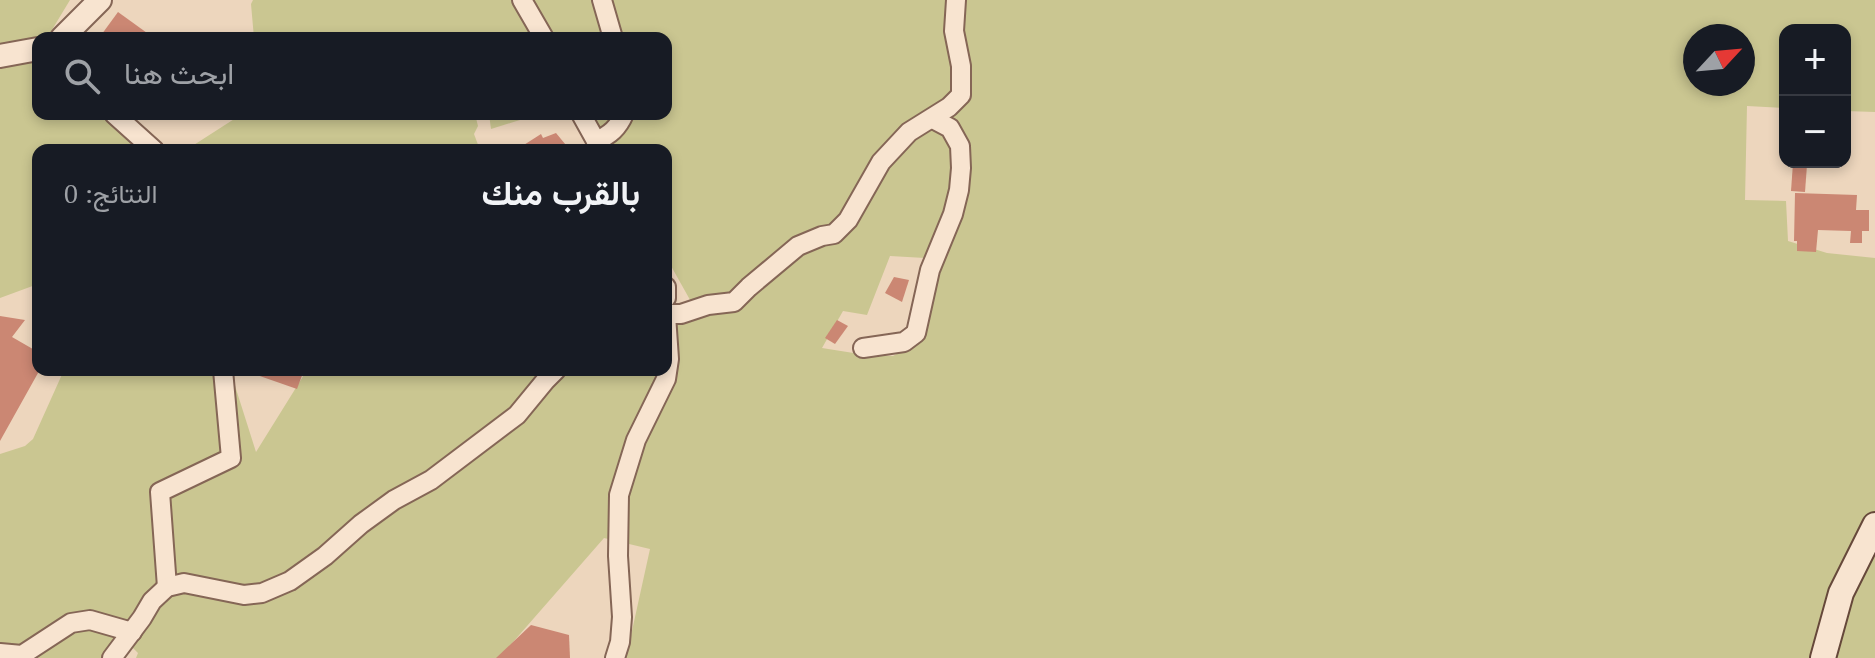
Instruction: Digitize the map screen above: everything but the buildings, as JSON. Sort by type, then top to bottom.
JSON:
[{"type":"main road","points":[[1823,658],[1841,593],[1875,525]]},
{"type":"street","points":[[68,32],[100,0]]},
{"type":"street","points":[[522,0],[541,32]]},
{"type":"street","points":[[602,0],[611,32]]},
{"type":"street","points":[[672,315],[734,302],[798,246],[834,234],[848,220],[881,162],[909,132],[933,119],[961,95],[961,66],[954,31],[956,0]]},
{"type":"street","points":[[0,56],[32,52]]},
{"type":"street","points":[[863,348],[904,342],[916,333],[930,270],[953,214],[959,190],[960,146],[950,128],[933,119]]},
{"type":"street","points":[[121,120],[147,144]]},
{"type":"street","points":[[584,120],[598,144]]},
{"type":"street","points":[[601,144],[621,120]]},
{"type":"street","points":[[167,587],[160,492],[231,458],[224,376]]},
{"type":"street","points":[[112,658],[152,601],[167,587],[184,583],[244,595],[262,593],[290,581],[325,556],[361,524],[394,500],[431,480],[517,415],[550,376]]},
{"type":"street","points":[[615,658],[622,617],[618,556],[619,495],[636,440],[666,376]]},
{"type":"street","points":[[0,653],[22,655],[71,623],[90,620],[132,632]]},
{"type":"shaded area","points":[[0,0],[70,0],[51,32],[32,32],[32,120],[128,120],[154,144],[32,144],[32,286],[0,298]]},
{"type":"shaded area","points":[[253,0],[1875,0],[1875,112],[1851,111],[1851,24],[1779,24],[1779,108],[1747,106],[1745,200],[1786,201],[1788,241],[1827,253],[1875,258],[1875,658],[626,658],[650,549],[604,538],[499,658],[136,658],[138,653],[123,638],[109,658],[0,658],[0,454],[25,446],[33,439],[61,376],[232,376],[256,452],[303,376],[672,376],[672,316],[694,307],[672,268],[672,144],[604,144],[590,120],[672,120],[672,32],[253,32],[251,4]],"holes":[[[890,256],[925,258],[906,349],[893,356],[822,348],[843,311],[867,315]]]},
{"type":"shaded area","points":[[233,120],[476,120],[478,126],[474,134],[478,144],[195,144]]},
{"type":"shaded area","points":[[490,120],[520,120],[491,129]]}]
